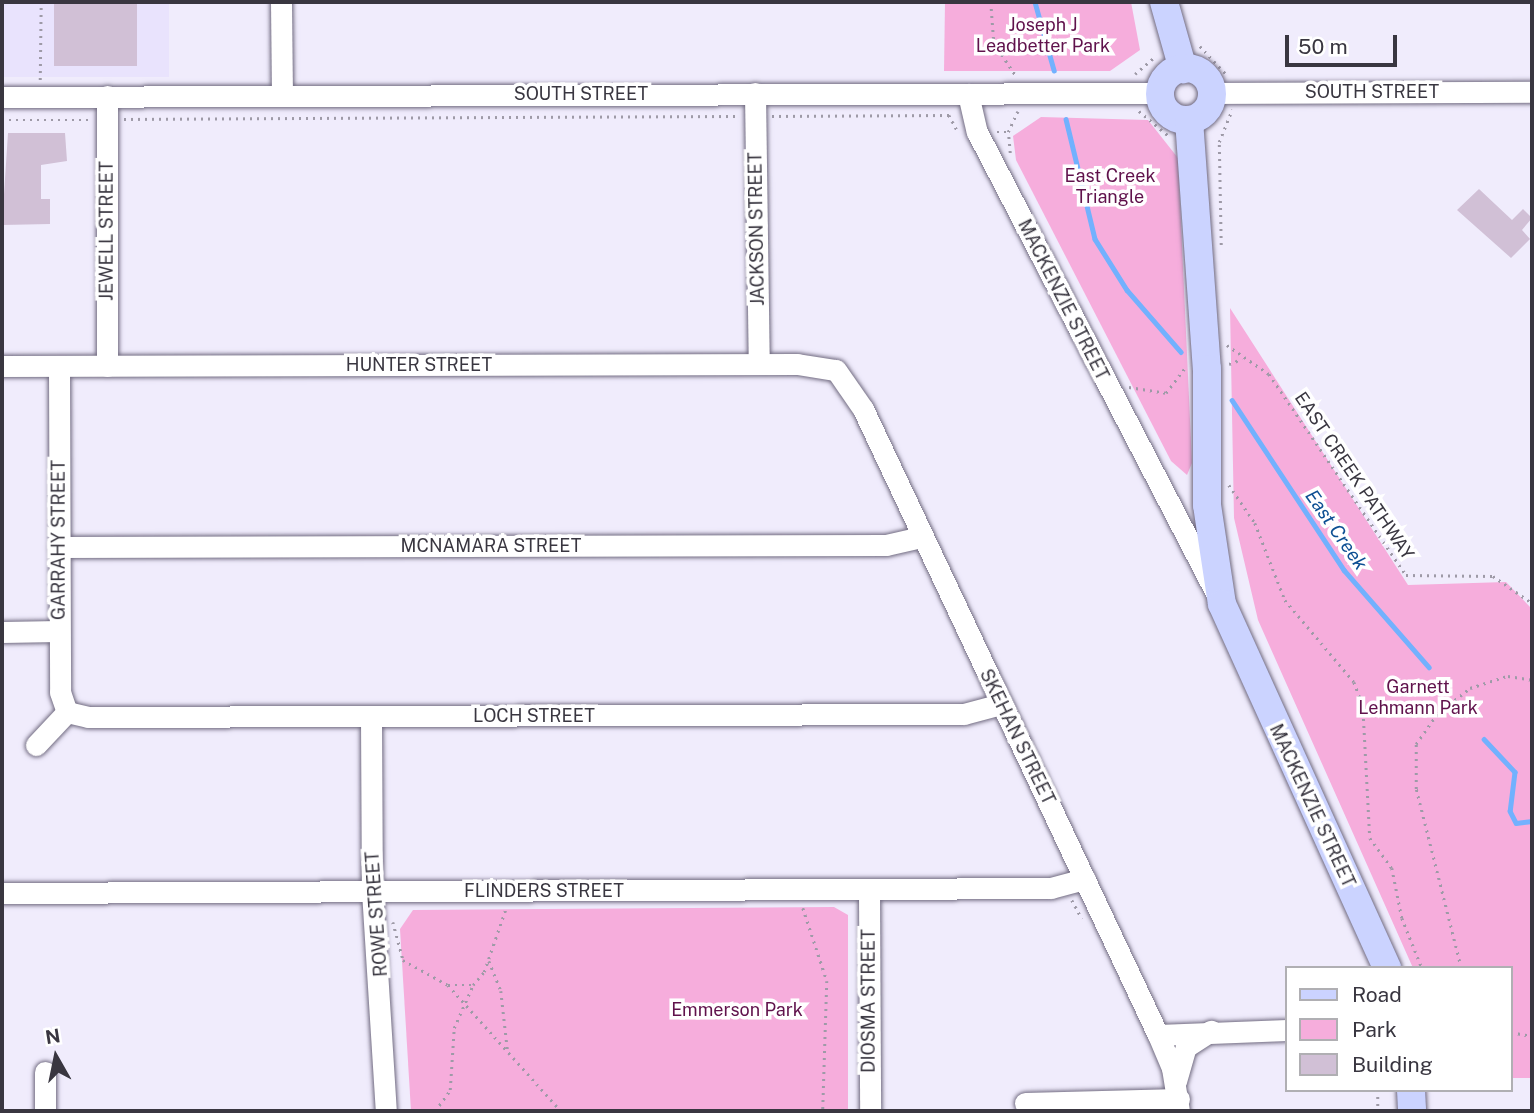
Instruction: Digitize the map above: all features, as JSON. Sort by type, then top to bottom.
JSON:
[{"type":"main road","points":[[1164,2],[1188,56],[1206,78],[1224,92],[1203,114],[1189,120],[1168,113],[1150,102],[1167,77],[1188,56]]},
{"type":"main road","name":"MACKENZIE STREET","points":[[1189,120],[1215,368],[1207,505],[1222,604],[1386,966]]},
{"type":"main road","points":[[1412,1092],[1412,1111]]},
{"type":"street","points":[[281,2],[282,95]]},
{"type":"street","name":"SOUTH STREET","points":[[2,97],[968,94],[1017,85],[1150,102]]},
{"type":"street","name":"SOUTH STREET","points":[[1224,92],[1532,92]]},
{"type":"street","name":"JACKSON STREET","points":[[755,93],[759,364]]},
{"type":"street","name":"MACKENZIE STREET","points":[[968,94],[977,132],[1222,604]]},
{"type":"street","name":"JEWELL STREET","points":[[107,96],[107,366]]},
{"type":"street","name":"HUNTER STREET","points":[[2,366],[759,364],[836,370]]},
{"type":"street","name":"GARRAHY STREET","points":[[59,367],[60,631],[67,712]]},
{"type":"street","name":"SKEHAN STREET","points":[[836,370],[863,409],[921,537],[1085,879],[1158,1035],[1178,1097]]},
{"type":"street","points":[[1168,502],[1207,505]]},
{"type":"street","name":"MCNAMARA STREET","points":[[59,547],[872,545],[921,537]]},
{"type":"street","points":[[2,632],[60,631]]},
{"type":"street","name":"LOCH STREET","points":[[67,712],[88,717],[964,714],[1001,704]]},
{"type":"street","points":[[36,745],[67,712]]},
{"type":"street","name":"ROWE STREET","points":[[371,717],[372,891],[386,1111]]},
{"type":"street","name":"FLINDERS STREET","points":[[2,893],[372,891],[506,901],[1051,888],[1085,879]]},
{"type":"street","name":"DIOSMA STREET","points":[[869,891],[870,1111]]},
{"type":"street","points":[[1158,1035],[1213,1030],[1286,1030]]},
{"type":"street","points":[[1025,1103],[1178,1097],[1186,1047],[1213,1030]]},
{"type":"street","points":[[45,1072],[45,1111]]},
{"type":"path","points":[[40,80],[41,2]]},
{"type":"path","points":[[991,2],[994,43],[1017,85],[1018,114],[1008,132],[1011,158]]},
{"type":"path","points":[[1127,76],[1147,68],[1157,48]]},
{"type":"path","points":[[1188,56],[1224,92],[1219,142],[1221,249]]},
{"type":"path","points":[[1017,85],[1030,76]]},
{"type":"path","points":[[1150,102],[1175,146]]},
{"type":"path","points":[[2,120],[949,115],[961,139],[977,132],[1008,132]]},
{"type":"path","name":"EAST CREEK PATHWAY","points":[[1215,368],[1223,342],[1242,359],[1269,373],[1406,575],[1493,576],[1532,603]]},
{"type":"path","points":[[1123,375],[1129,387],[1166,393],[1182,369],[1215,368]]},
{"type":"path","points":[[1226,481],[1255,523],[1285,600],[1354,682],[1363,705],[1370,838],[1392,868],[1402,918],[1421,966]]},
{"type":"path","points":[[1460,966],[1416,789],[1416,744],[1438,713],[1470,688],[1508,676],[1532,680]]},
{"type":"path","points":[[435,1111],[450,1090],[450,1052],[464,1004],[489,961],[506,901]]},
{"type":"path","points":[[815,903],[801,903],[827,981],[823,1111]]},
{"type":"path","points":[[392,914],[403,960],[448,985],[561,1111]]},
{"type":"path","points":[[489,961],[501,991],[508,1055]]},
{"type":"path","points":[[448,985],[473,985]]},
{"type":"path","points":[[1513,1032],[1532,1036]]},
{"type":"path","points":[[1378,1092],[1378,1111]]},
{"type":"shaded area","points":[[2,2],[169,2],[169,77],[2,77]]},
{"type":"green space","name":"Joseph J Leadbetter Park","points":[[945,2],[1131,2],[1140,50],[1110,71],[944,71]]},
{"type":"green space","name":"East Creek Triangle","points":[[1041,117],[1148,120],[1178,158],[1192,463],[1187,475],[1171,461],[1016,160],[1013,136]]},
{"type":"green space","name":"Garnett Lehmann Park","points":[[1230,308],[1408,585],[1506,582],[1532,609],[1532,1078],[1513,1078],[1513,966],[1412,966],[1258,620],[1234,518]]},
{"type":"green space","name":"Emmerson Park","points":[[834,907],[848,915],[848,1111],[411,1111],[400,929],[413,910]]},
{"type":"building","points":[[54,2],[137,2],[137,66],[54,66]]},
{"type":"building","points":[[8,133],[65,133],[67,161],[41,165],[41,199],[50,199],[50,224],[2,225]]},
{"type":"building","points":[[1479,189],[1512,220],[1523,209],[1532,218],[1522,230],[1530,239],[1511,258],[1457,210]]},
{"type":"waterway","name":"East Creek","points":[[1035,2],[1054,70]]},
{"type":"waterway","name":"East Creek","points":[[1066,119],[1095,239],[1127,290],[1181,352]]},
{"type":"waterway","name":"East Creek","points":[[1232,400],[1344,570],[1429,667]]},
{"type":"waterway","name":"East Creek","points":[[1484,739],[1515,772],[1510,811],[1516,823],[1532,821]]}]
